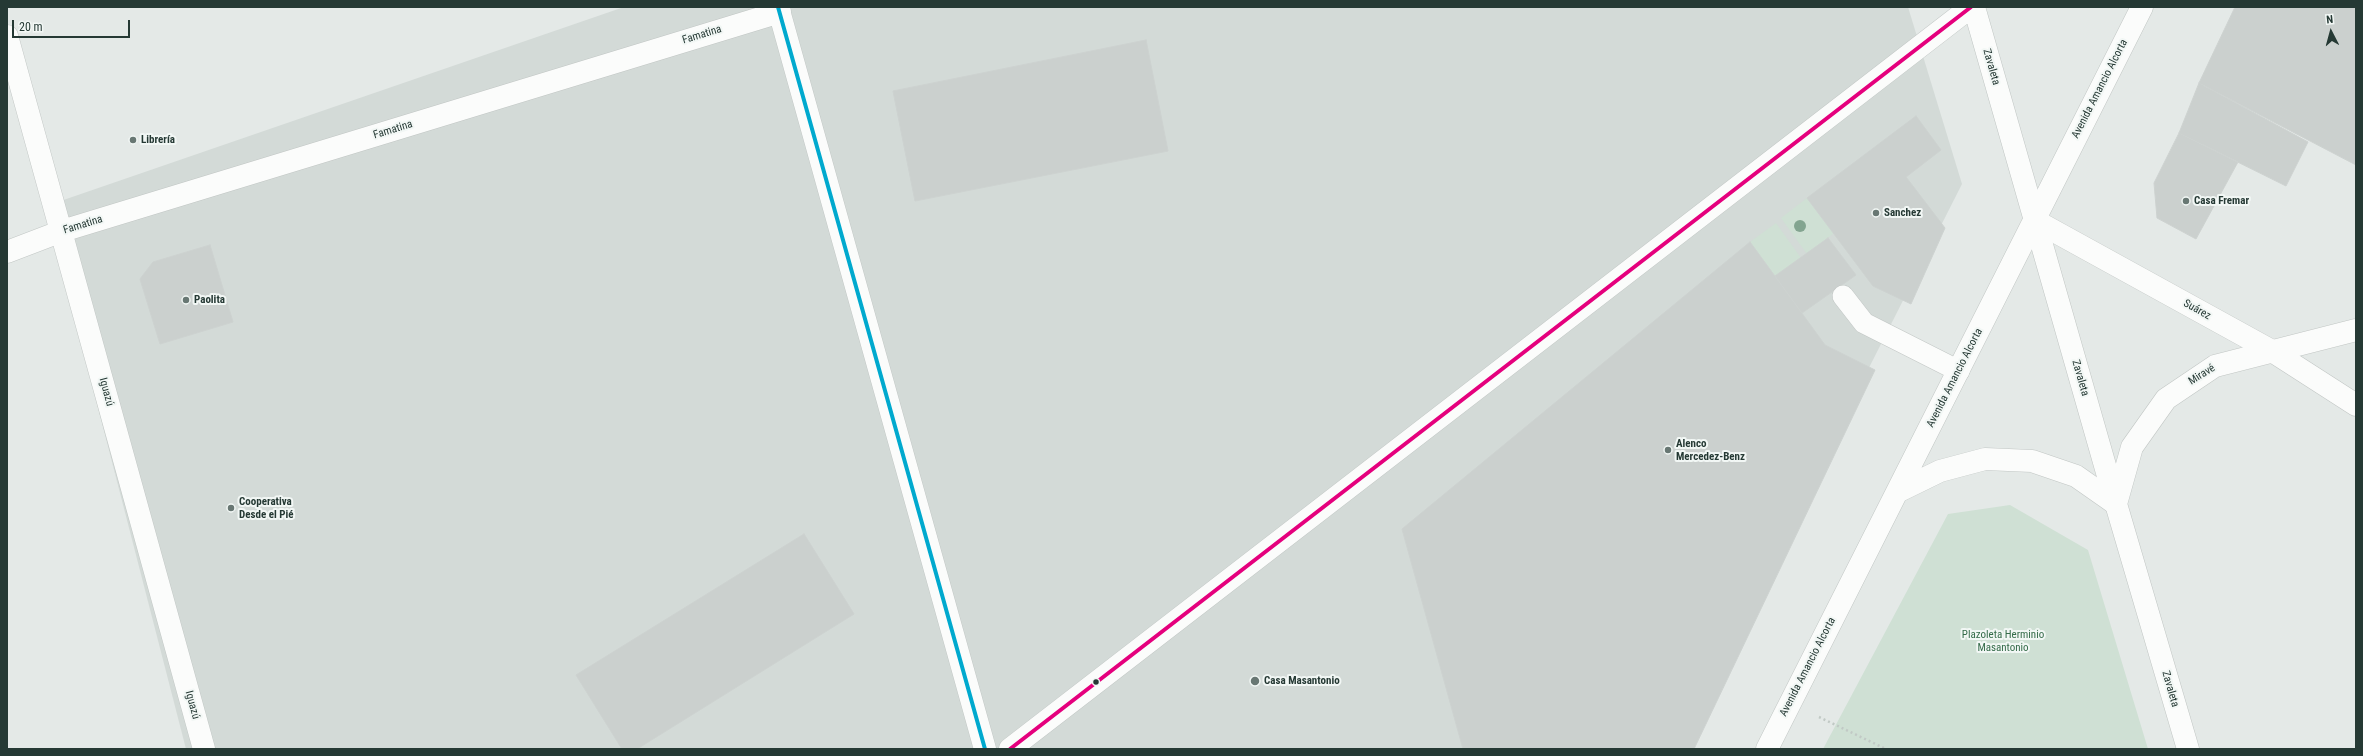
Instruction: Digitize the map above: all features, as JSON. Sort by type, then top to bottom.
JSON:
[{"type":"street","name":"Zavaleta","points":[[1973,7],[2188,749]]},
{"type":"street","points":[[1010,749],[1973,7]]},
{"type":"street","name":"Avenida Amancio Alcorta","points":[[1767,749],[2142,7]]},
{"type":"street","points":[[779,10],[985,749]]},
{"type":"street","name":"Famatina","points":[[7,252],[62,231],[779,10]]},
{"type":"street","name":"Iguazú","points":[[7,36],[204,749]]},
{"type":"street","name":"Suárez","points":[[2034,220],[2272,351],[2356,405]]},
{"type":"street","name":"Miravé","points":[[2116,504],[2132,447],[2166,399],[2214,366],[2356,330]]},
{"type":"street","points":[[1896,492],[1940,471],[1985,459],[2032,461],[2076,476],[2116,504]]},
{"type":"lane","points":[[1843,296],[1864,323],[1959,371]]},
{"type":"path","points":[[1790,703],[1886,749]]},
{"type":"shaded area","points":[[624,7],[1908,7],[1962,184],[1676,749],[186,749],[46,206]]},
{"type":"green space","points":[[1807,198],[1834,233],[1807,254],[1781,218]]},
{"type":"green space","points":[[1776,223],[1801,258],[1775,276],[1750,242]]},
{"type":"green space","name":"Plazoleta Herminio Masantonio","points":[[2010,505],[2088,550],[2148,749],[1823,749],[1948,514]]},
{"type":"building","points":[[2235,7],[2356,7],[2356,165],[2199,83]]},
{"type":"building","points":[[1146,40],[1168,151],[915,201],[893,91]]},
{"type":"building","points":[[2199,83],[2308,142],[2286,186],[2179,133]]},
{"type":"building","name":"Sanchez","points":[[1916,116],[1941,150],[1906,177],[1945,228],[1911,304],[1873,286],[1807,198]]},
{"type":"building","name":"Casa Fremar","points":[[2179,133],[2238,162],[2196,239],[2157,218],[2154,183]]},
{"type":"building","points":[[1828,238],[1856,275],[1802,313],[1775,276]]},
{"type":"building","name":"Alenco Mercedez-Benz","points":[[1750,242],[1825,345],[1875,370],[1694,749],[1463,749],[1402,529]]},
{"type":"building","name":"Paolita","points":[[210,245],[233,322],[160,344],[140,279],[153,262]]},
{"type":"building","points":[[804,534],[854,614],[637,749],[622,749],[576,675]]},
{"type":"transit line","points":[[778,7],[985,749]]},
{"type":"transit line","points":[[1010,749],[1971,7]]},
{"type":"place","name":"Librería","points":[[133,140]]},
{"type":"place","name":"Casa Fremar","points":[[2186,201]]},
{"type":"place","name":"Sanchez","points":[[1876,213]]},
{"type":"place","name":"Paolita","points":[[186,300]]},
{"type":"place","name":"Alenco Mercedez-Benz","points":[[1668,450]]},
{"type":"place","name":"Cooperativa Desde el Pié","points":[[231,508]]},
{"type":"place","name":"Casa Masantonio","points":[[1255,681]]}]
